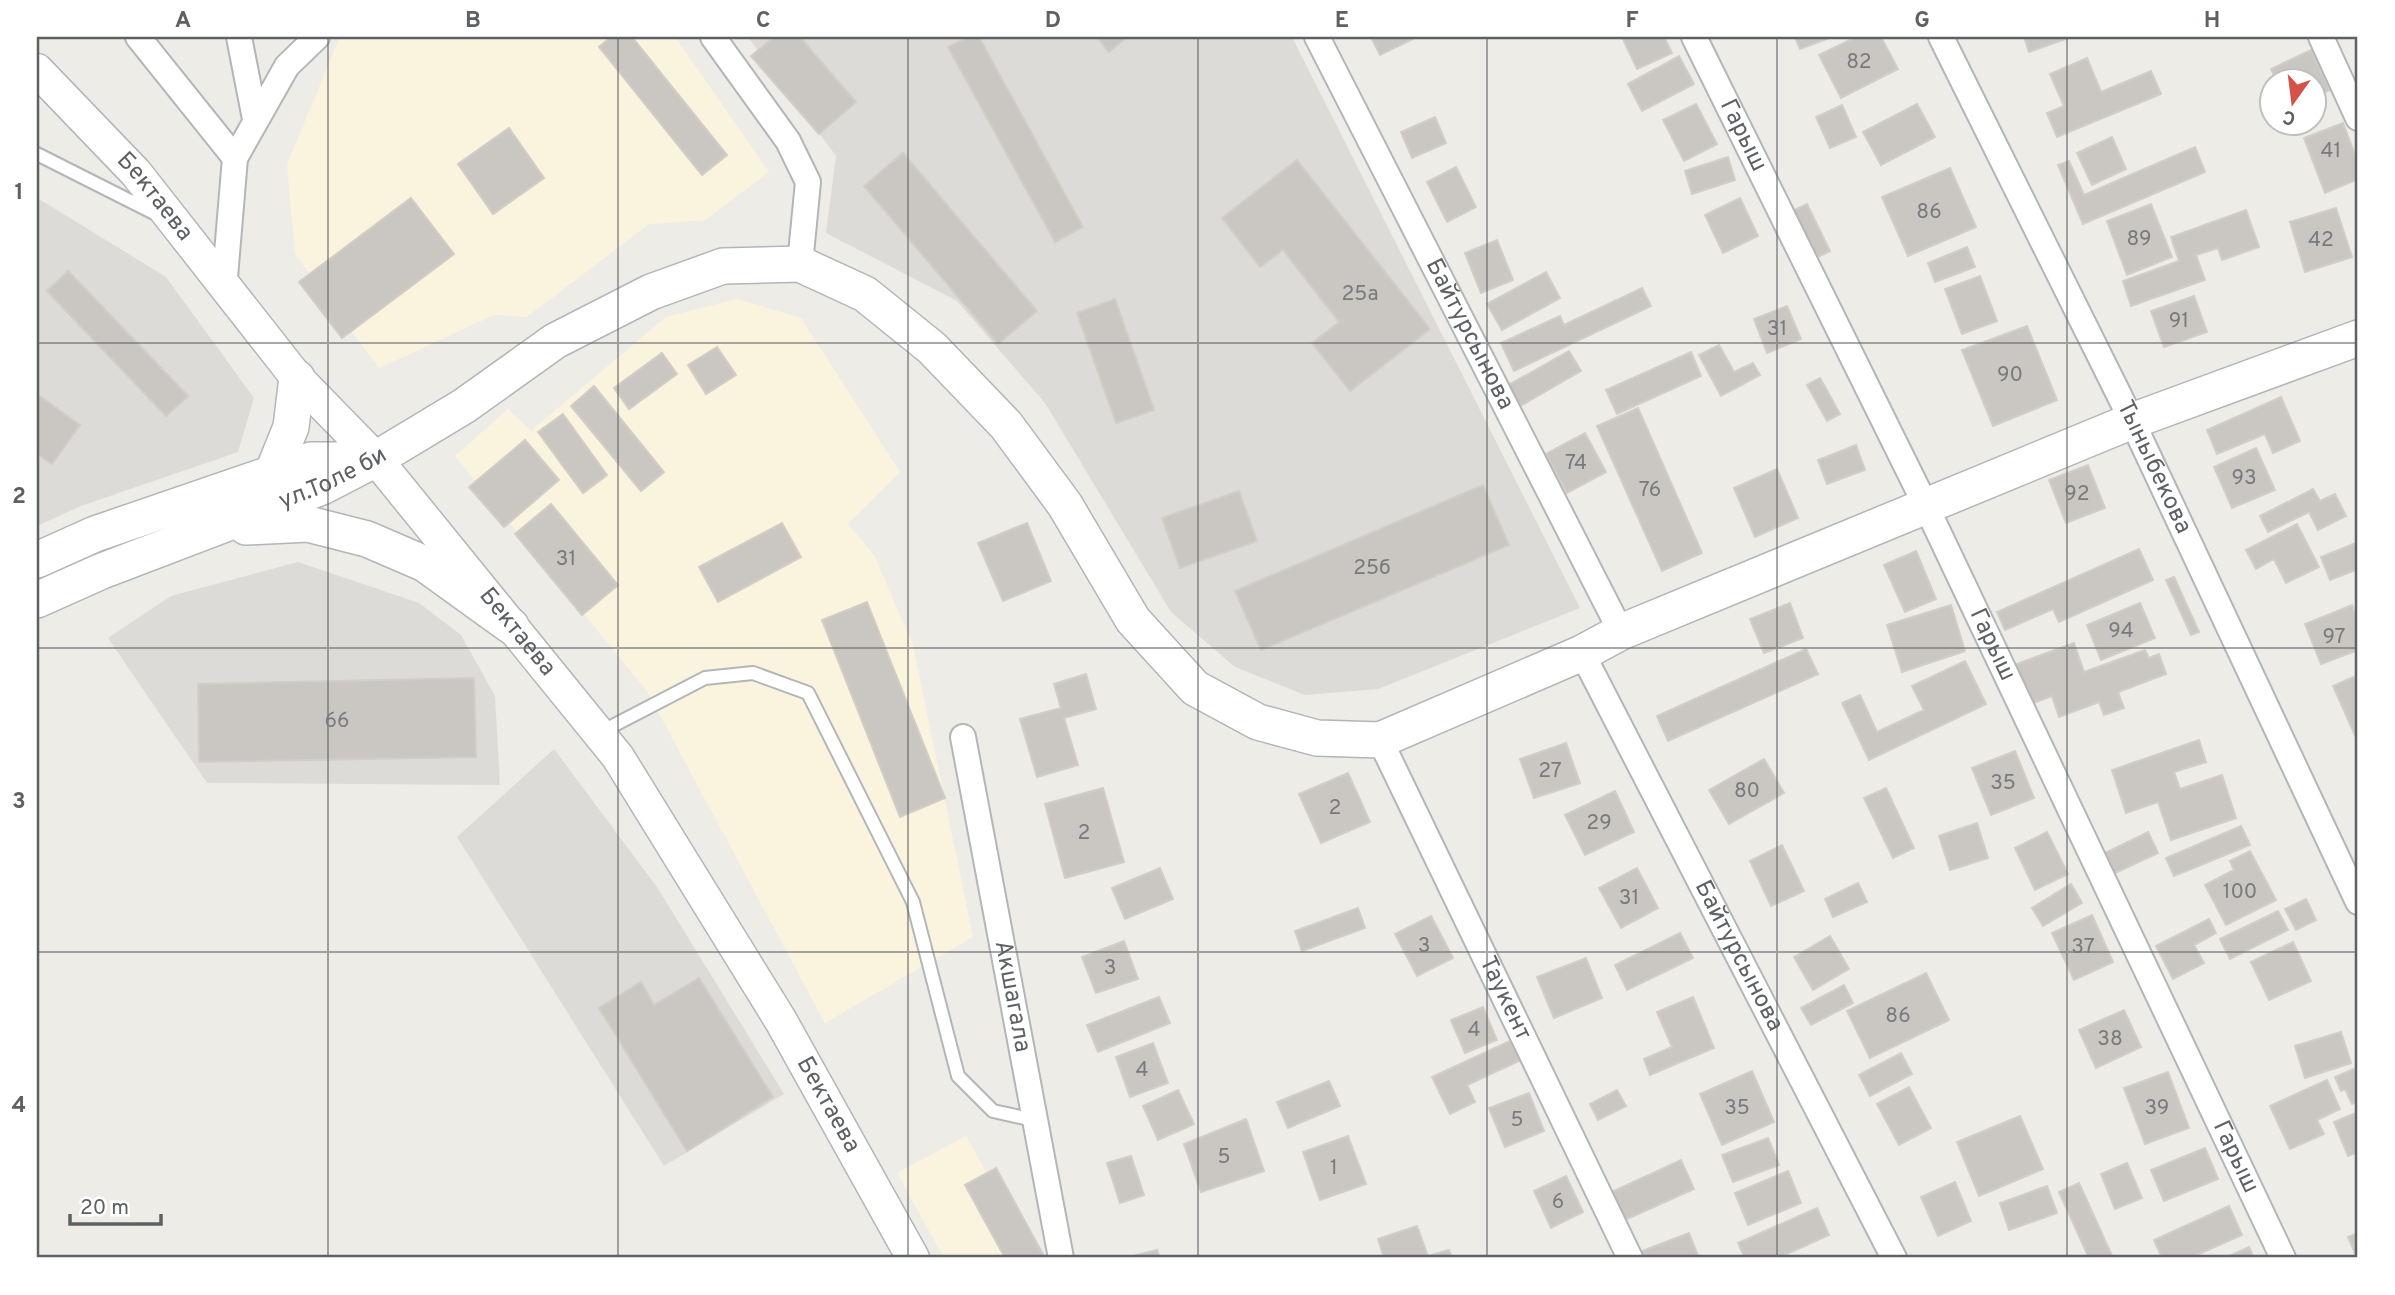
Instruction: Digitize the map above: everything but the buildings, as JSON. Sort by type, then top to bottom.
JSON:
[{"type":"main road","points":[[376,459],[464,406],[555,341],[651,292],[723,266],[800,264],[865,294],[932,348],[1006,425],[1065,505],[1133,620],[1195,688],[1258,722],[1317,737],[1380,740],[1582,653],[1620,632],[1925,504],[2132,421],[2358,338]]},
{"type":"main road","points":[[272,474],[291,427],[298,378]]},
{"type":"main road","name":"ул.Толе би","points":[[37,559],[95,534],[311,460],[376,459]]},
{"type":"main road","name":"ул.Толе би","points":[[37,600],[102,571],[322,487],[376,459]]},
{"type":"main road","points":[[215,528],[308,524],[368,539],[425,564],[512,625]]},
{"type":"street","points":[[138,37],[235,158]]},
{"type":"street","points":[[239,37],[255,119]]},
{"type":"street","points":[[224,289],[235,158],[287,66],[317,37]]},
{"type":"street","points":[[713,37],[788,141],[808,182],[800,264]]},
{"type":"street","name":"Байтурсынова","points":[[1317,37],[1620,632]]},
{"type":"street","name":"Гарыш","points":[[1694,37],[1925,504],[2283,1258]]},
{"type":"street","name":"Тыныбекова","points":[[1941,37],[2132,421],[2358,902]]},
{"type":"street","points":[[2321,37],[2358,118]]},
{"type":"street","name":"Бектаева","points":[[37,70],[136,173],[224,289],[298,378],[376,459],[598,733],[645,800],[754,976],[913,1258]]},
{"type":"street","name":"Байтурсынова","points":[[1582,653],[1894,1258]]},
{"type":"street","name":"Акшагала","points":[[963,737],[1061,1258]]},
{"type":"street","name":"Таукент","points":[[1380,740],[1630,1258]]},
{"type":"lane","points":[[37,154],[177,225]]},
{"type":"lane","points":[[598,733],[705,678],[753,673],[808,693],[913,902],[958,1076],[993,1111],[1034,1120]]},
{"type":"shaded area","points":[[340,37],[675,37],[769,172],[705,220],[649,224],[527,317],[494,315],[379,368],[295,254],[287,164]]},
{"type":"shaded area","points":[[748,37],[1292,37],[1580,608],[1378,689],[1305,695],[1235,667],[1171,612],[1045,403],[957,301],[826,233],[836,156]]},
{"type":"shaded area","points":[[39,199],[166,277],[254,398],[238,452],[81,506],[37,526],[37,202]]},
{"type":"shaded area","points":[[737,299],[801,318],[900,472],[848,524],[874,555],[913,645],[973,937],[825,1023],[647,691],[455,456],[508,409],[531,431],[666,317]]},
{"type":"shaded area","points":[[298,562],[419,603],[461,635],[495,696],[500,785],[207,783],[108,638],[171,596]]},
{"type":"shaded area","points":[[554,749],[657,887],[784,1094],[664,1166],[457,837]]},
{"type":"shaded area","points":[[966,1136],[1033,1258],[944,1258],[897,1173]]}]
